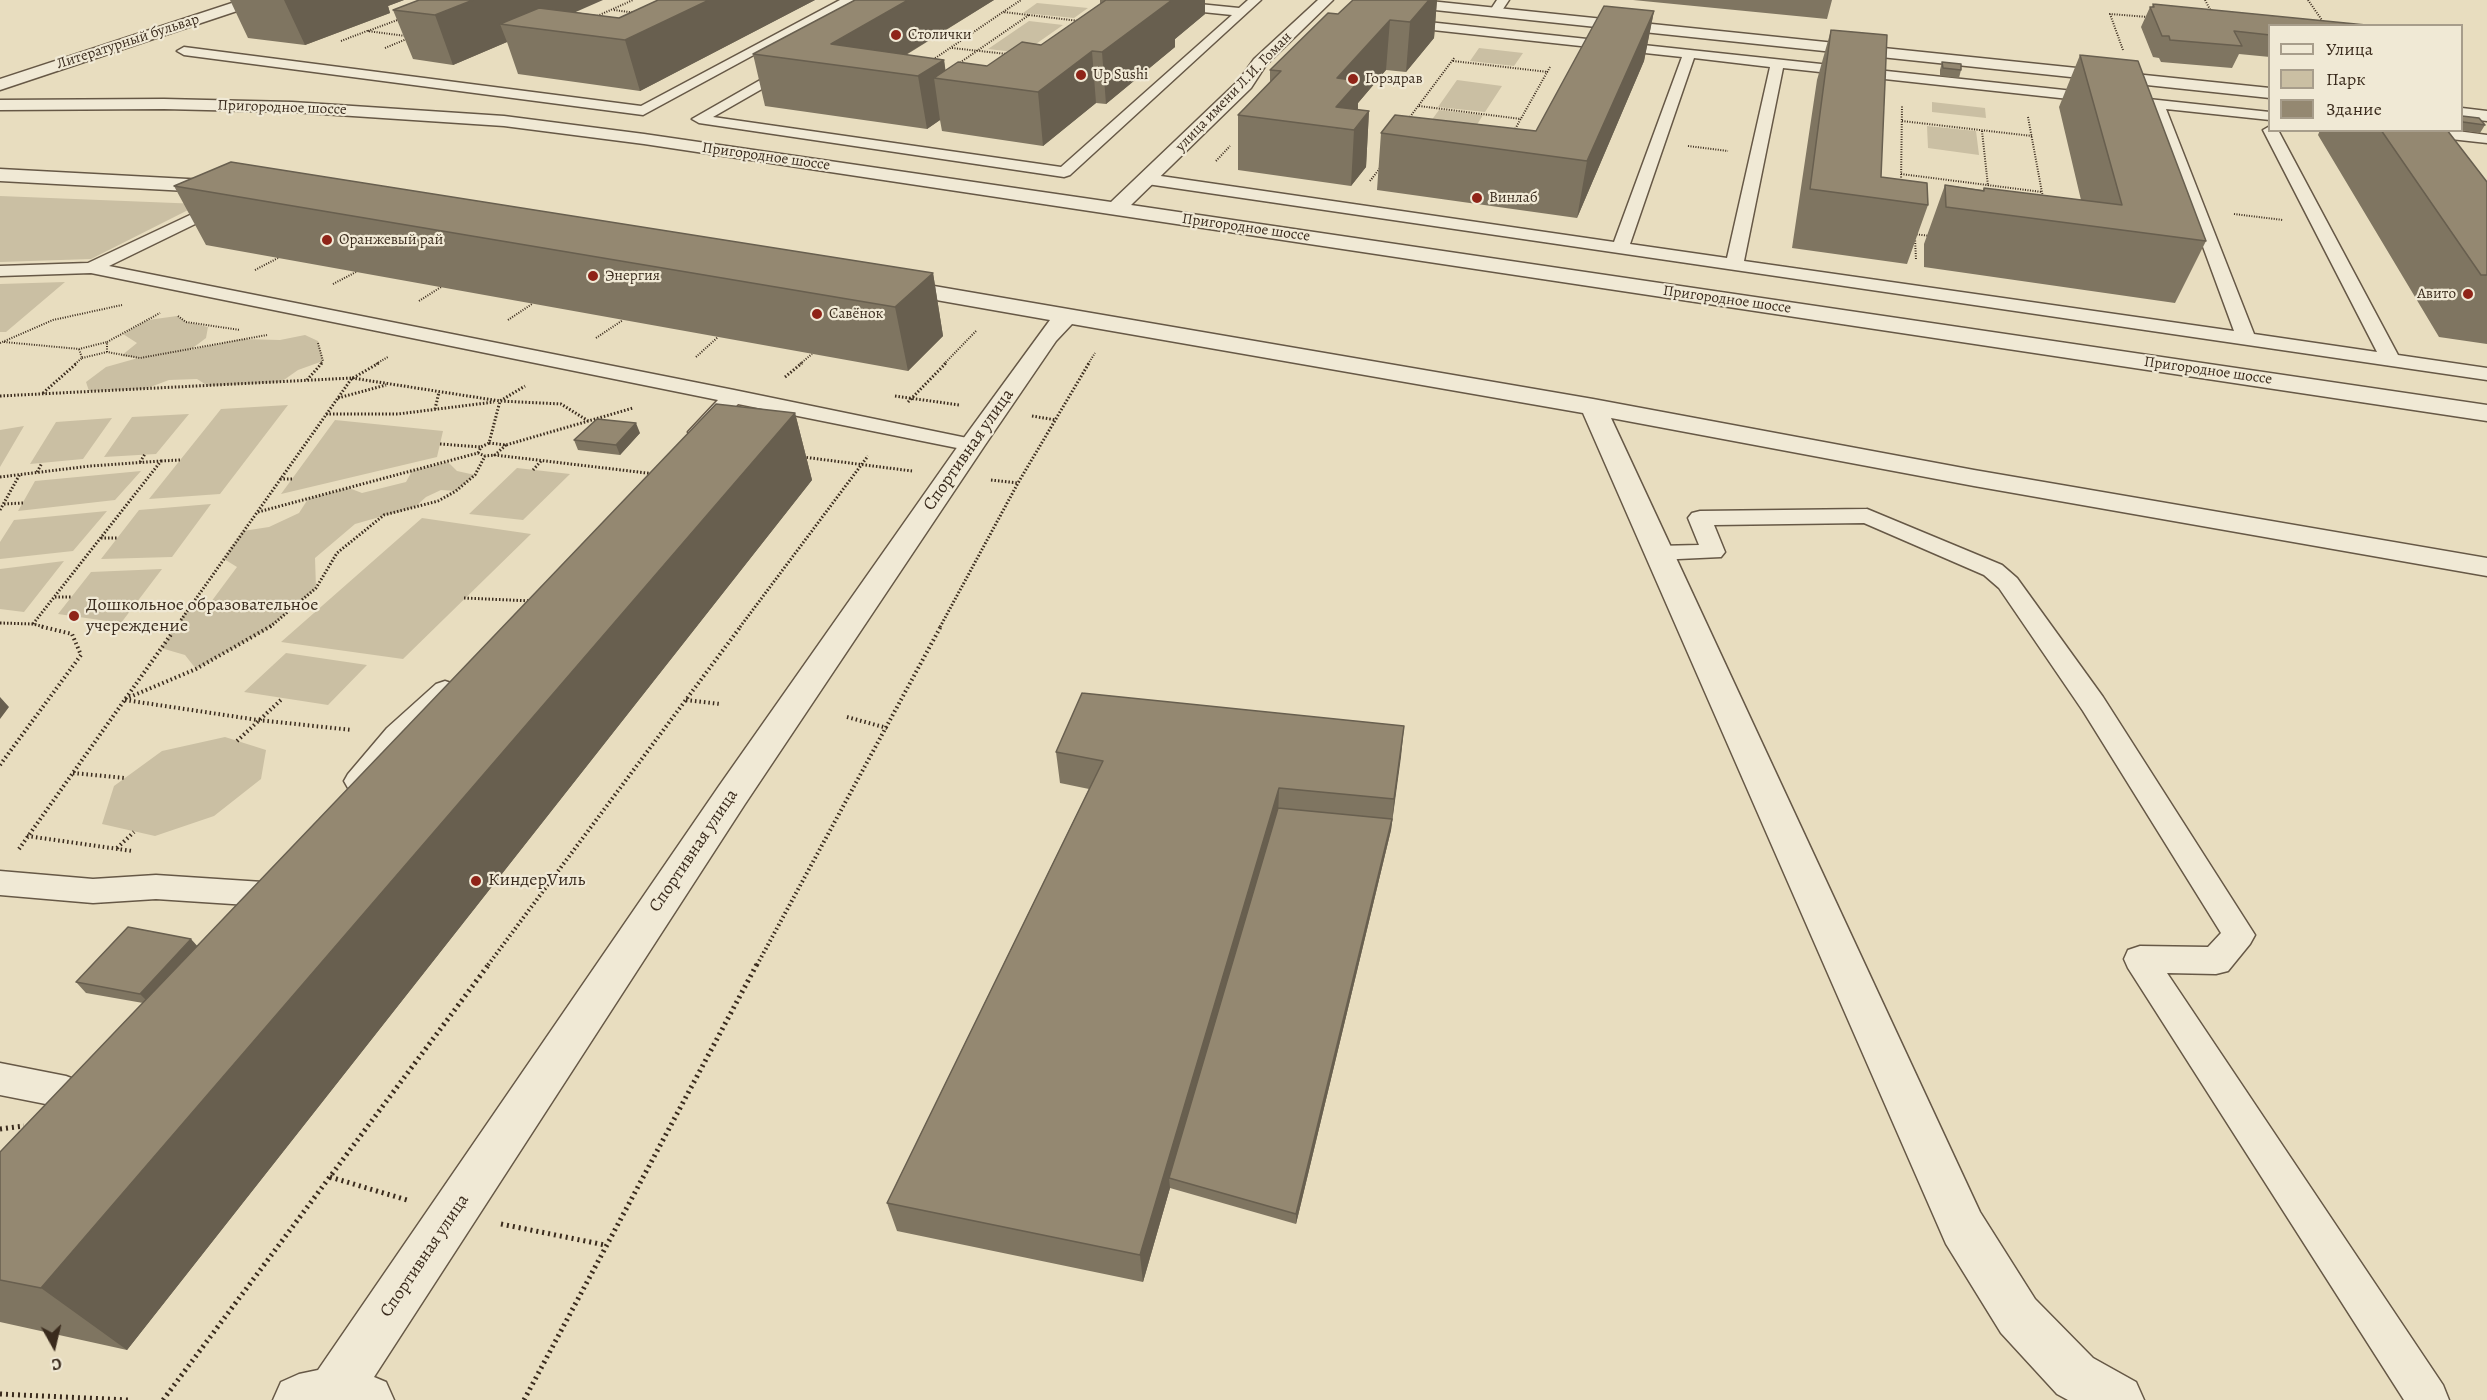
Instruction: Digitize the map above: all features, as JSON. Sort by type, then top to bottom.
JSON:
[{"type":"street","name":"Литературный бульвар","points":[[0,85],[256,0]]},
{"type":"street","points":[[1378,0],[1499,6],[2268,93]]},
{"type":"street","name":"улица имени Л.И. Гоман","points":[[1116,209],[1245,84],[1260,62],[1312,13],[1329,8]]},
{"type":"street","name":"Пригородное шоссе","points":[[0,105],[164,104],[292,107],[504,122],[656,140],[2487,413]]},
{"type":"street","points":[[2463,113],[2487,116]]},
{"type":"street","points":[[0,175],[244,192]]},
{"type":"street","points":[[879,284],[1593,407],[1974,478],[2487,567]]},
{"type":"street","name":"Спортивная улица","points":[[333,1398],[732,795],[1048,336],[1066,316]]},
{"type":"street","points":[[1593,407],[1657,554],[1963,1228],[2018,1316],[2075,1376],[2118,1400]]},
{"type":"lane","points":[[643,111],[849,0]]},
{"type":"lane","points":[[1124,0],[1242,12]]},
{"type":"lane","points":[[801,61],[693,118],[1064,172],[1256,0]]},
{"type":"lane","points":[[1385,21],[2157,103],[2268,123]]},
{"type":"lane","points":[[184,51],[665,114]]},
{"type":"lane","points":[[1620,248],[1689,55]]},
{"type":"lane","points":[[1734,264],[1777,64]]},
{"type":"lane","points":[[2157,103],[2246,339]]},
{"type":"lane","points":[[2272,132],[2391,360]]},
{"type":"lane","points":[[2423,132],[2487,139]]},
{"type":"lane","points":[[1147,178],[2487,374]]},
{"type":"lane","points":[[91,268],[244,192]]},
{"type":"lane","points":[[0,271],[91,268],[972,445]]},
{"type":"lane","points":[[656,474],[734,396]]},
{"type":"lane","points":[[1657,554],[1713,552],[1700,518],[1867,516],[1993,570],[2008,583],[2093,704],[2239,935],[2216,961],[2140,960],[2428,1400]]},
{"type":"lane","points":[[345,798],[397,735],[464,672]]},
{"type":"lane","points":[[7,869],[93,891],[156,887],[270,886],[238,919]]},
{"type":"lane","points":[[0,1079],[63,1094]]},
{"type":"path","points":[[591,19],[633,0]]},
{"type":"path","points":[[925,65],[1021,0]]},
{"type":"path","points":[[2205,0],[2214,16]]},
{"type":"path","points":[[2308,0],[2325,24]]},
{"type":"path","points":[[611,10],[642,14]]},
{"type":"path","points":[[1003,12],[1080,21]]},
{"type":"path","points":[[2125,54],[2110,14],[2153,18]]},
{"type":"path","points":[[951,68],[1029,15]]},
{"type":"path","points":[[367,31],[408,16]]},
{"type":"path","points":[[397,20],[408,21]]},
{"type":"path","points":[[381,50],[412,37]]},
{"type":"path","points":[[951,48],[1009,54]]},
{"type":"path","points":[[1405,124],[1459,51]]},
{"type":"path","points":[[1452,60],[1548,72]]},
{"type":"path","points":[[1510,137],[1554,61]]},
{"type":"path","points":[[1900,186],[1902,100]]},
{"type":"path","points":[[1418,106],[1521,119]]},
{"type":"path","points":[[2028,114],[2043,202]]},
{"type":"path","points":[[1901,121],[2032,136]]},
{"type":"path","points":[[1982,130],[1988,185]]},
{"type":"path","points":[[1658,142],[1758,155]]},
{"type":"path","points":[[1380,169],[1386,160]]},
{"type":"path","points":[[1901,174],[2042,192]]},
{"type":"path","points":[[2197,209],[2319,225]]},
{"type":"path","points":[[1908,233],[1938,237]]},
{"type":"path","points":[[1915,234],[1916,263]]},
{"type":"path","points":[[324,289],[356,272]]},
{"type":"path","points":[[412,306],[441,288]]},
{"type":"path","points":[[1,342],[54,320],[124,304]]},
{"type":"path","points":[[514,325],[503,323],[532,304]]},
{"type":"path","points":[[156,308],[166,309]]},
{"type":"path","points":[[172,313],[186,322],[246,330]]},
{"type":"path","points":[[42,393],[82,358],[107,352],[140,358],[296,330],[321,315]]},
{"type":"path","points":[[888,394],[911,398],[983,323]]},
{"type":"path","points":[[296,330],[318,341],[323,361],[306,380]]},
{"type":"path","points":[[592,340],[604,342]]},
{"type":"path","points":[[1,342],[79,348],[107,342]]},
{"type":"path","points":[[524,1400],[605,1245],[1018,483],[1099,346]]},
{"type":"path","points":[[79,348],[82,358]]},
{"type":"path","points":[[693,360],[704,362]]},
{"type":"path","points":[[775,374],[798,378]]},
{"type":"path","points":[[7,869],[72,773],[352,378]]},
{"type":"path","points":[[0,396],[352,378],[500,401],[561,404],[591,422]]},
{"type":"path","points":[[338,398],[389,384]]},
{"type":"path","points":[[435,410],[440,392]]},
{"type":"path","points":[[326,414],[398,414],[500,401]]},
{"type":"path","points":[[440,444],[481,447]]},
{"type":"path","points":[[495,455],[506,445]]},
{"type":"path","points":[[256,513],[478,453],[485,456],[495,455],[656,474]]},
{"type":"path","points":[[140,463],[145,454]]},
{"type":"path","points":[[124,700],[196,669],[266,630],[316,588],[337,553],[384,515],[438,501],[456,491],[475,475],[485,456]]},
{"type":"path","points":[[163,1400],[861,464],[793,456]]},
{"type":"path","points":[[0,477],[180,460]]},
{"type":"path","points":[[532,470],[541,460]]},
{"type":"path","points":[[33,624],[161,461]]},
{"type":"path","points":[[36,472],[42,463]]},
{"type":"path","points":[[0,510],[20,474]]},
{"type":"path","points":[[280,479],[293,478]]},
{"type":"path","points":[[2,505],[23,503]]},
{"type":"path","points":[[101,538],[117,538]]},
{"type":"path","points":[[54,597],[72,597]]},
{"type":"path","points":[[464,598],[540,602]]},
{"type":"path","points":[[0,623],[33,624],[72,634],[81,655],[0,765]]},
{"type":"path","points":[[237,741],[283,698]]},
{"type":"path","points":[[124,700],[258,720],[397,735]]},
{"type":"path","points":[[685,700],[720,704]]},
{"type":"path","points":[[847,717],[887,728]]},
{"type":"path","points":[[72,773],[125,778]]},
{"type":"path","points":[[117,848],[134,832]]},
{"type":"path","points":[[0,1394],[128,1400]]},
{"type":"green space","points":[[1037,3],[1088,8],[1074,18],[1023,13]]},
{"type":"green space","points":[[1029,21],[1063,25],[1023,53],[988,49]]},
{"type":"green space","points":[[1479,48],[1523,53],[1514,66],[1470,61]]},
{"type":"green space","points":[[1457,80],[1502,86],[1485,112],[1438,107]]},
{"type":"green space","points":[[1932,102],[1985,108],[1986,118],[1932,112]]},
{"type":"green space","points":[[1439,110],[1483,115],[1473,131],[1428,125]]},
{"type":"green space","points":[[1927,126],[1976,131],[1979,155],[1928,148]]},
{"type":"green space","points":[[0,196],[200,204],[91,259],[0,262]]},
{"type":"green space","points":[[65,282],[6,332],[0,332],[0,284]]},
{"type":"green space","points":[[177,316],[186,322],[208,327],[206,338],[190,350],[241,339],[280,340],[305,335],[318,341],[323,361],[298,370],[281,382],[208,386],[197,379],[169,380],[145,389],[89,391],[86,382],[106,367],[138,358],[121,356],[137,343],[123,334],[148,320]]},
{"type":"green space","points":[[288,405],[220,494],[149,499],[221,409]]},
{"type":"green space","points":[[189,414],[156,454],[104,457],[132,417]]},
{"type":"green space","points":[[112,418],[83,459],[30,464],[56,422]]},
{"type":"green space","points":[[335,420],[443,431],[437,457],[281,494]]},
{"type":"green space","points":[[24,426],[0,467],[0,430]]},
{"type":"green space","points":[[448,462],[457,471],[475,475],[456,491],[441,490],[426,497],[415,507],[355,524],[315,558],[316,588],[266,630],[196,669],[185,655],[161,648],[185,613],[208,606],[237,567],[224,559],[243,531],[269,527],[299,513],[308,499],[349,488],[362,493],[406,482],[412,471]]},
{"type":"green space","points":[[517,468],[570,474],[523,520],[469,514]]},
{"type":"green space","points":[[141,471],[115,500],[18,511],[35,481]]},
{"type":"green space","points":[[211,504],[172,557],[101,559],[139,510]]},
{"type":"green space","points":[[107,511],[73,551],[0,559],[0,542],[14,520]]},
{"type":"green space","points":[[422,518],[531,534],[403,659],[281,642]]},
{"type":"green space","points":[[64,561],[24,612],[0,609],[0,569]]},
{"type":"green space","points":[[162,569],[121,623],[58,614],[91,572]]},
{"type":"green space","points":[[286,653],[367,665],[328,705],[244,692]]},
{"type":"green space","points":[[225,737],[266,750],[261,779],[214,816],[155,836],[102,824],[114,786],[162,751]]},
{"type":"building","points":[[419,0],[473,0],[435,15],[393,10]]},
{"type":"building","points":[[658,0],[709,0],[625,40],[500,24],[539,8],[619,18]]},
{"type":"building","points":[[855,0],[908,0],[831,44],[944,60],[918,76],[753,54]]},
{"type":"building","points":[[1106,0],[1172,0],[1102,52],[1092,51],[1038,92],[934,78],[958,62],[987,66],[1022,42],[1041,45]]},
{"type":"building","points":[[1353,0],[1429,0],[1410,22],[1390,20],[1337,78],[1359,81],[1336,107],[1369,111],[1354,130],[1238,115],[1281,71],[1270,70],[1328,13],[1338,14]]},
{"type":"building","points":[[2153,4],[2356,24],[2268,24],[2268,35],[2234,31],[2242,46],[2170,40],[2169,36],[2162,36],[2150,7],[2154,7]]},
{"type":"building","points":[[1604,6],[1654,11],[1587,161],[1381,133],[1395,115],[1536,131]]},
{"type":"building","points":[[1831,30],[1887,35],[1881,177],[1927,183],[1928,205],[1810,189]]},
{"type":"building","points":[[2080,55],[2138,61],[2206,241],[1946,207],[1945,185],[2122,205]]},
{"type":"building","points":[[1942,62],[1961,64],[1961,70],[1943,68]]},
{"type":"building","points":[[2463,116],[2479,118],[2485,125],[2463,122]]},
{"type":"building","points":[[2382,132],[2449,132],[2487,182],[2487,275],[2481,275]]},
{"type":"building","points":[[231,162],[933,273],[895,307],[174,186]]},
{"type":"building","points":[[716,404],[795,413],[41,1288],[0,1280],[0,1152]]},
{"type":"building","points":[[597,419],[636,423],[616,445],[574,440]]},
{"type":"building","points":[[1082,693],[1404,726],[1394,799],[1279,788],[1140,1255],[887,1203],[1103,761],[1056,752]]},
{"type":"building","points":[[1278,808],[1392,819],[1296,1214],[1169,1178]]},
{"type":"building","points":[[128,927],[191,939],[140,994],[76,982]]},
{"type":"place","name":"Столички","points":[[896,35]]},
{"type":"place","name":"Up Sushi","points":[[1081,75]]},
{"type":"place","name":"Горздрав","points":[[1353,79]]},
{"type":"place","name":"Винлаб","points":[[1477,198]]},
{"type":"place","name":"Оранжевый рай","points":[[327,240]]},
{"type":"place","name":"Энергия","points":[[593,276]]},
{"type":"place","name":"Авито","points":[[2468,294]]},
{"type":"place","name":"Савёнок","points":[[817,314]]},
{"type":"place","name":"Дошкольное образовательное учереждение","points":[[74,616]]},
{"type":"place","name":"КиндерVиль","points":[[476,881]]}]
